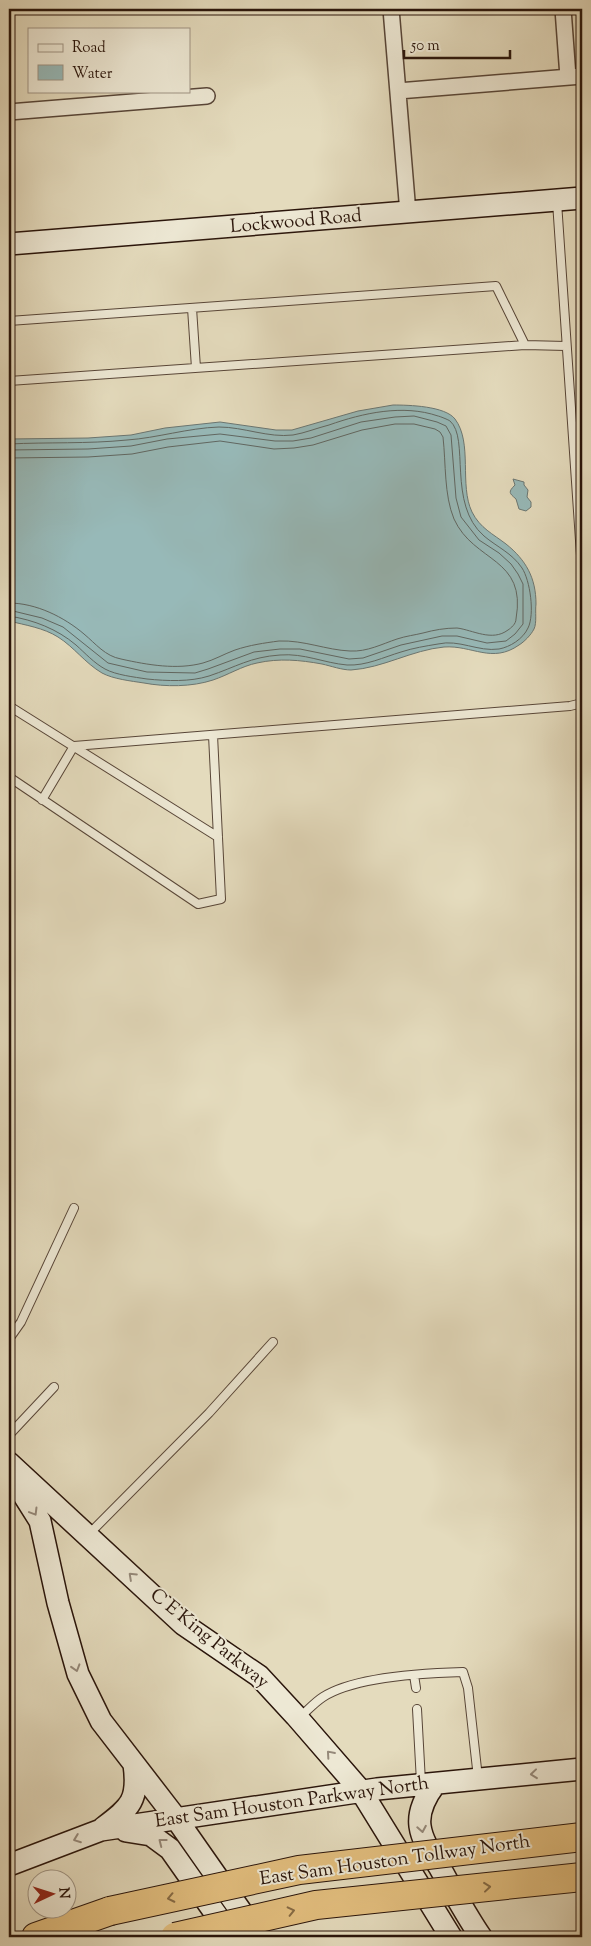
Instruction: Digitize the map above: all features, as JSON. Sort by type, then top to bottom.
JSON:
[{"type":"highway","name":"East Sam Houston Tollway North","points":[[36,1937],[110,1911],[299,1870],[582,1837]]},
{"type":"highway","name":"East Sam Houston Tollway North","points":[[175,1937],[316,1905],[582,1877]]},
{"type":"main road","name":"Lockwood Road","points":[[9,244],[582,198]]},
{"type":"main road","name":"C E King Parkway","points":[[9,1463],[183,1624],[259,1676],[298,1718],[361,1792],[451,1937]]},
{"type":"main road","points":[[9,1470],[40,1521],[58,1603],[78,1674],[100,1721],[176,1817],[259,1937]]},
{"type":"main road","points":[[101,1830],[124,1812],[133,1799],[136,1783],[134,1764]]},
{"type":"main road","name":"East Sam Houston Parkway North","points":[[9,1865],[101,1830],[176,1817],[361,1792],[377,1788],[428,1785],[582,1769]]},
{"type":"main road","points":[[428,1785],[421,1810],[420,1826],[425,1842],[468,1918],[481,1937]]},
{"type":"main road","points":[[101,1830],[141,1832],[152,1835],[160,1840],[170,1849],[232,1937]]},
{"type":"street","points":[[391,9],[408,213]]},
{"type":"street","points":[[398,90],[575,77],[563,9]]},
{"type":"street","points":[[9,112],[207,96]]},
{"type":"lane","points":[[556,200],[582,570]]},
{"type":"lane","points":[[9,321],[496,286],[525,345]]},
{"type":"lane","points":[[192,308],[196,368]]},
{"type":"lane","points":[[9,381],[525,345],[566,346]]},
{"type":"lane","points":[[74,746],[570,706],[582,703]]},
{"type":"lane","points":[[9,706],[218,837]]},
{"type":"lane","points":[[9,777],[198,904],[221,899],[213,735]]},
{"type":"lane","points":[[42,800],[74,746]]},
{"type":"lane","points":[[9,1339],[22,1322],[74,1208]]},
{"type":"lane","points":[[88,1536],[209,1414],[273,1342]]},
{"type":"lane","points":[[9,1435],[54,1387]]},
{"type":"lane","points":[[298,1718],[323,1697],[351,1684],[414,1675],[463,1672],[468,1688],[478,1780]]},
{"type":"lane","points":[[414,1675],[416,1688]]},
{"type":"lane","points":[[417,1709],[428,1785]]},
{"type":"water","points":[[393,405],[435,409],[443,411],[455,419],[463,440],[466,489],[472,512],[483,527],[519,556],[532,578],[536,595],[535,626],[529,636],[519,645],[500,653],[444,647],[363,669],[351,670],[306,661],[273,660],[251,664],[205,682],[170,686],[128,681],[106,675],[90,665],[64,641],[53,634],[9,621],[9,439],[88,438],[131,435],[165,428],[220,422],[276,430],[292,430],[358,411]]},
{"type":"water","points":[[513,479],[524,482],[528,490],[527,497],[531,502],[531,507],[526,511],[519,509],[516,499],[511,494],[510,491],[515,485]]}]
